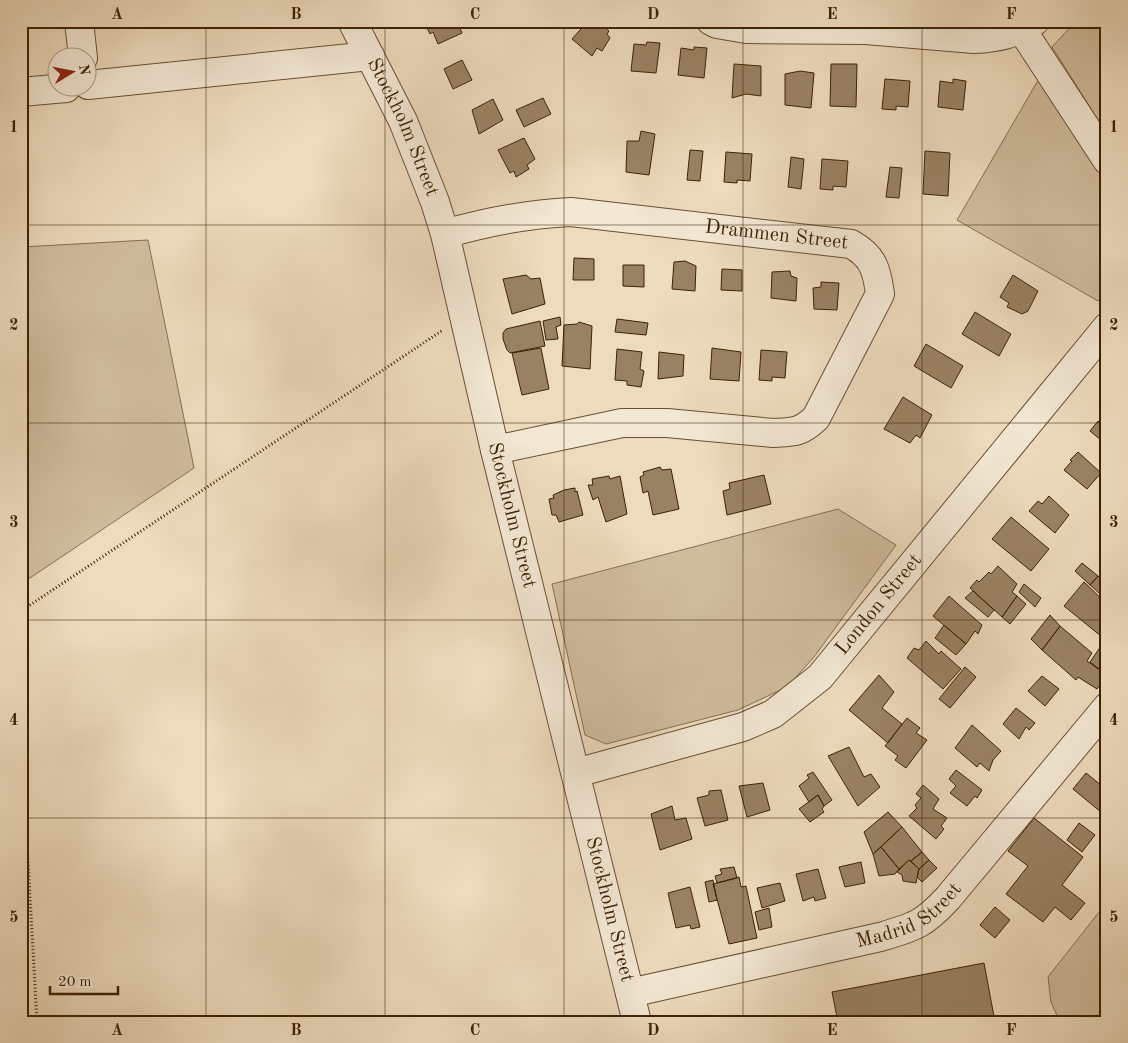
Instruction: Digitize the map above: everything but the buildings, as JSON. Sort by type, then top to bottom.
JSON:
[{"type":"street","points":[[79,21],[82,48]]},
{"type":"street","name":"Stockholm Street","points":[[352,21],[403,120],[418,155],[445,234],[495,450],[638,1022]]},
{"type":"street","points":[[712,21],[717,24],[746,28],[865,26],[974,39],[1008,36],[1028,26],[1107,160]]},
{"type":"street","points":[[98,84],[370,56]]},
{"type":"street","points":[[21,92],[48,90]]},
{"type":"street","name":"Drammen Street","points":[[445,234],[474,225],[506,219],[571,212],[851,244],[862,250],[870,259],[878,276],[880,294],[816,418],[805,429],[790,432],[773,432],[667,423],[622,423],[495,450]]},
{"type":"street","name":"London Street","points":[[576,774],[743,727],[773,714],[802,693],[820,677],[1107,327]]},
{"type":"street","name":"Madrid Street","points":[[630,993],[880,937],[912,928],[926,920],[948,898],[1107,707]]},
{"type":"path","points":[[21,611],[463,316]]},
{"type":"path","points":[[21,736],[37,1022]]},
{"type":"shaded area","points":[[1076,21],[1107,21],[1107,134],[1052,47]]},
{"type":"shaded area","points":[[1040,77],[1107,178],[1107,290],[1098,301],[957,220]]},
{"type":"shaded area","points":[[148,240],[194,468],[21,584],[21,247]]},
{"type":"shaded area","points":[[838,509],[896,545],[814,657],[787,687],[738,710],[606,744],[585,735],[552,584]]},
{"type":"shaded area","points":[[1107,902],[1107,1022],[1060,1022],[1051,1002],[1048,977]]}]
